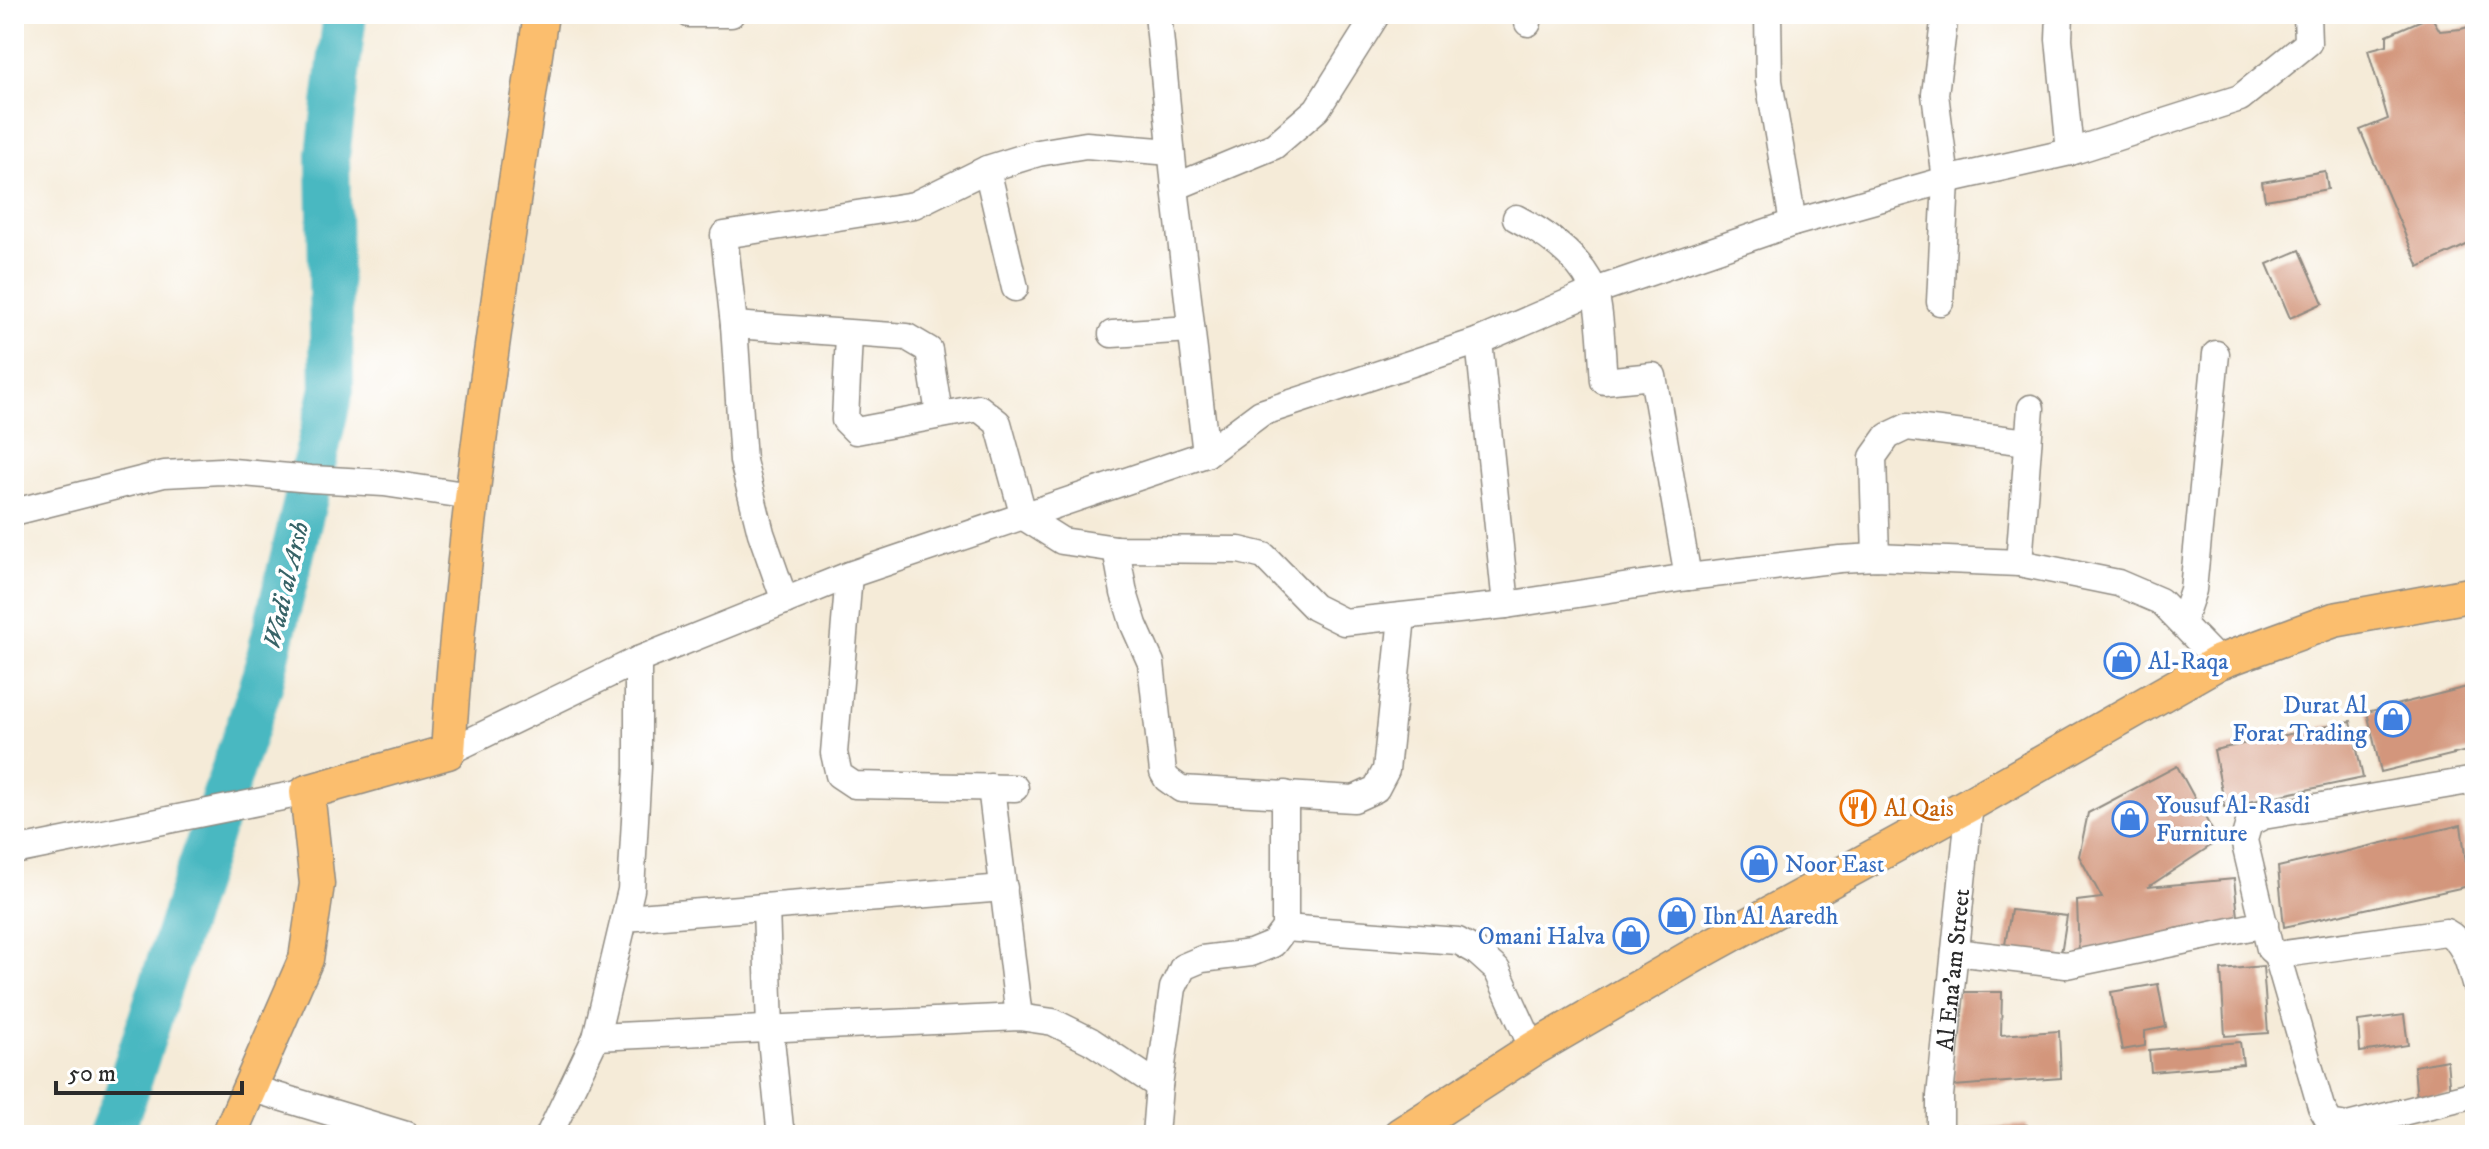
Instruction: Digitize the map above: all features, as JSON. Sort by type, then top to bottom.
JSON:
[{"type":"main road","points":[[229,1135],[306,959],[317,884],[307,792],[448,752],[471,496],[541,14]]},
{"type":"main road","points":[[1400,1135],[1533,1049],[1700,952],[1970,804],[2219,662],[2334,620],[2475,594]]},
{"type":"street","points":[[689,14],[731,14]]},
{"type":"street","points":[[1158,14],[1206,454]]},
{"type":"street","points":[[1175,187],[1274,146],[1296,128],[1317,109],[1377,14]]},
{"type":"street","points":[[1768,14],[1769,81],[1793,223]]},
{"type":"street","points":[[1940,302],[1946,180],[1935,94],[1945,14]]},
{"type":"street","points":[[2060,14],[2059,39],[2070,152]]},
{"type":"street","points":[[448,752],[638,660],[849,575],[1206,454],[1261,413],[1479,341],[1595,291],[1793,223],[1946,180],[2070,152],[2240,98],[2308,43],[2307,14]]},
{"type":"street","points":[[785,601],[761,533],[743,461],[734,325],[724,235],[914,205],[987,169],[1038,153],[1086,145],[1171,152]]},
{"type":"street","points":[[987,169],[1015,288]]},
{"type":"street","points":[[1516,218],[1543,232],[1577,263],[1595,291],[1604,381],[1653,376],[1688,577]]},
{"type":"street","points":[[734,325],[907,337],[929,350],[939,414]]},
{"type":"street","points":[[1112,334],[1191,329]]},
{"type":"street","points":[[849,335],[845,420],[856,431],[979,408],[998,423],[1024,517],[1062,541],[1116,549],[1239,550],[1264,556],[1314,607],[1344,622],[1506,605],[1688,577],[1876,557],[2019,563],[2118,583],[2160,601],[2219,662]]},
{"type":"street","points":[[1479,341],[1506,605]]},
{"type":"street","points":[[2182,622],[2193,590],[2216,354]]},
{"type":"street","points":[[2019,563],[2031,408]]},
{"type":"street","points":[[1876,557],[1873,457],[1888,436],[1907,427],[2028,442]]},
{"type":"street","points":[[14,512],[164,474],[221,471],[384,483],[471,496]]},
{"type":"street","points":[[1116,549],[1124,593],[1151,663],[1163,772],[1181,789],[1354,799],[1376,789],[1386,770],[1402,617]]},
{"type":"street","points":[[849,575],[834,753],[839,775],[854,785],[1003,787],[1004,888],[1019,1017]]},
{"type":"street","points":[[549,1135],[596,1037],[631,890],[638,767],[638,660]]},
{"type":"street","points":[[2475,780],[2263,816],[2249,823],[2244,840],[2270,949],[2277,955],[2321,1107],[2330,1123],[2347,1126],[2475,1094]]},
{"type":"street","points":[[14,851],[307,792]]},
{"type":"street","points":[[1155,1135],[1173,988],[1183,967],[1202,959],[1251,953],[1273,944],[1285,928],[1285,794]]},
{"type":"street","name":"Al Ena'am Street","points":[[1940,1135],[1940,1096],[1970,804]]},
{"type":"street","points":[[625,918],[1004,888]]},
{"type":"street","points":[[766,907],[770,1029],[780,1128],[784,1135]]},
{"type":"street","points":[[1955,952],[2066,965],[2265,924]]},
{"type":"street","points":[[1285,928],[1458,941],[1476,951],[1497,970],[1533,1049]]},
{"type":"street","points":[[2277,955],[2446,932],[2456,938],[2466,955],[2475,984]]},
{"type":"street","points":[[596,1037],[1019,1017],[1053,1022],[1091,1041],[1159,1086]]},
{"type":"street","points":[[250,1088],[406,1135]]},
{"type":"building","points":[[2431,16],[2440,31],[2475,25],[2475,108],[2471,110],[2475,119],[2475,241],[2419,267],[2360,130],[2388,119],[2368,50],[2387,45],[2387,35]]},
{"type":"building","points":[[2325,171],[2328,189],[2265,200],[2262,182]]},
{"type":"building","points":[[2300,250],[2323,303],[2290,318],[2267,264]]},
{"type":"building","points":[[2475,685],[2475,749],[2381,772],[2367,712]]},
{"type":"building","points":[[2351,721],[2363,778],[2225,807],[2214,750]]},
{"type":"building","points":[[2177,766],[2218,841],[2148,887],[2234,879],[2239,926],[2079,956],[2077,901],[2102,898],[2079,856],[2088,813]]},
{"type":"building","points":[[2461,825],[2469,886],[2284,927],[2278,867]]},
{"type":"building","points":[[2011,910],[2067,916],[2060,960],[2003,956]]},
{"type":"building","points":[[2263,966],[2268,1033],[2225,1036],[2221,970]]},
{"type":"building","points":[[2158,984],[2166,1027],[2145,1031],[2145,1046],[2122,1050],[2111,992]]},
{"type":"building","points":[[1958,992],[2002,992],[2001,1035],[2059,1031],[2061,1078],[1954,1086]]},
{"type":"building","points":[[2404,1015],[2408,1045],[2360,1052],[2358,1021]]},
{"type":"building","points":[[2240,1042],[2243,1064],[2151,1072],[2149,1050]]},
{"type":"building","points":[[2447,1060],[2450,1094],[2417,1101],[2414,1066]]},
{"type":"building","points":[[2027,1125],[2027,1135],[1967,1135],[1967,1129]]},
{"type":"waterway","name":"Wadi al Arsh","points":[[110,1135],[261,686],[332,389],[328,155],[345,14]]},
{"type":"place","name":"Al-Raqa","points":[[2122,661]]},
{"type":"place","name":"Durat Al Forat Trading","points":[[2393,719]]},
{"type":"place","name":"Al Qais","points":[[1858,808]]},
{"type":"place","name":"Yousuf Al-Rasdi Furniture","points":[[2130,819]]},
{"type":"place","name":"Noor East","points":[[1759,864]]},
{"type":"place","name":"Ibn Al Aaredh","points":[[1677,916]]},
{"type":"place","name":"Omani Halva","points":[[1631,936]]}]
